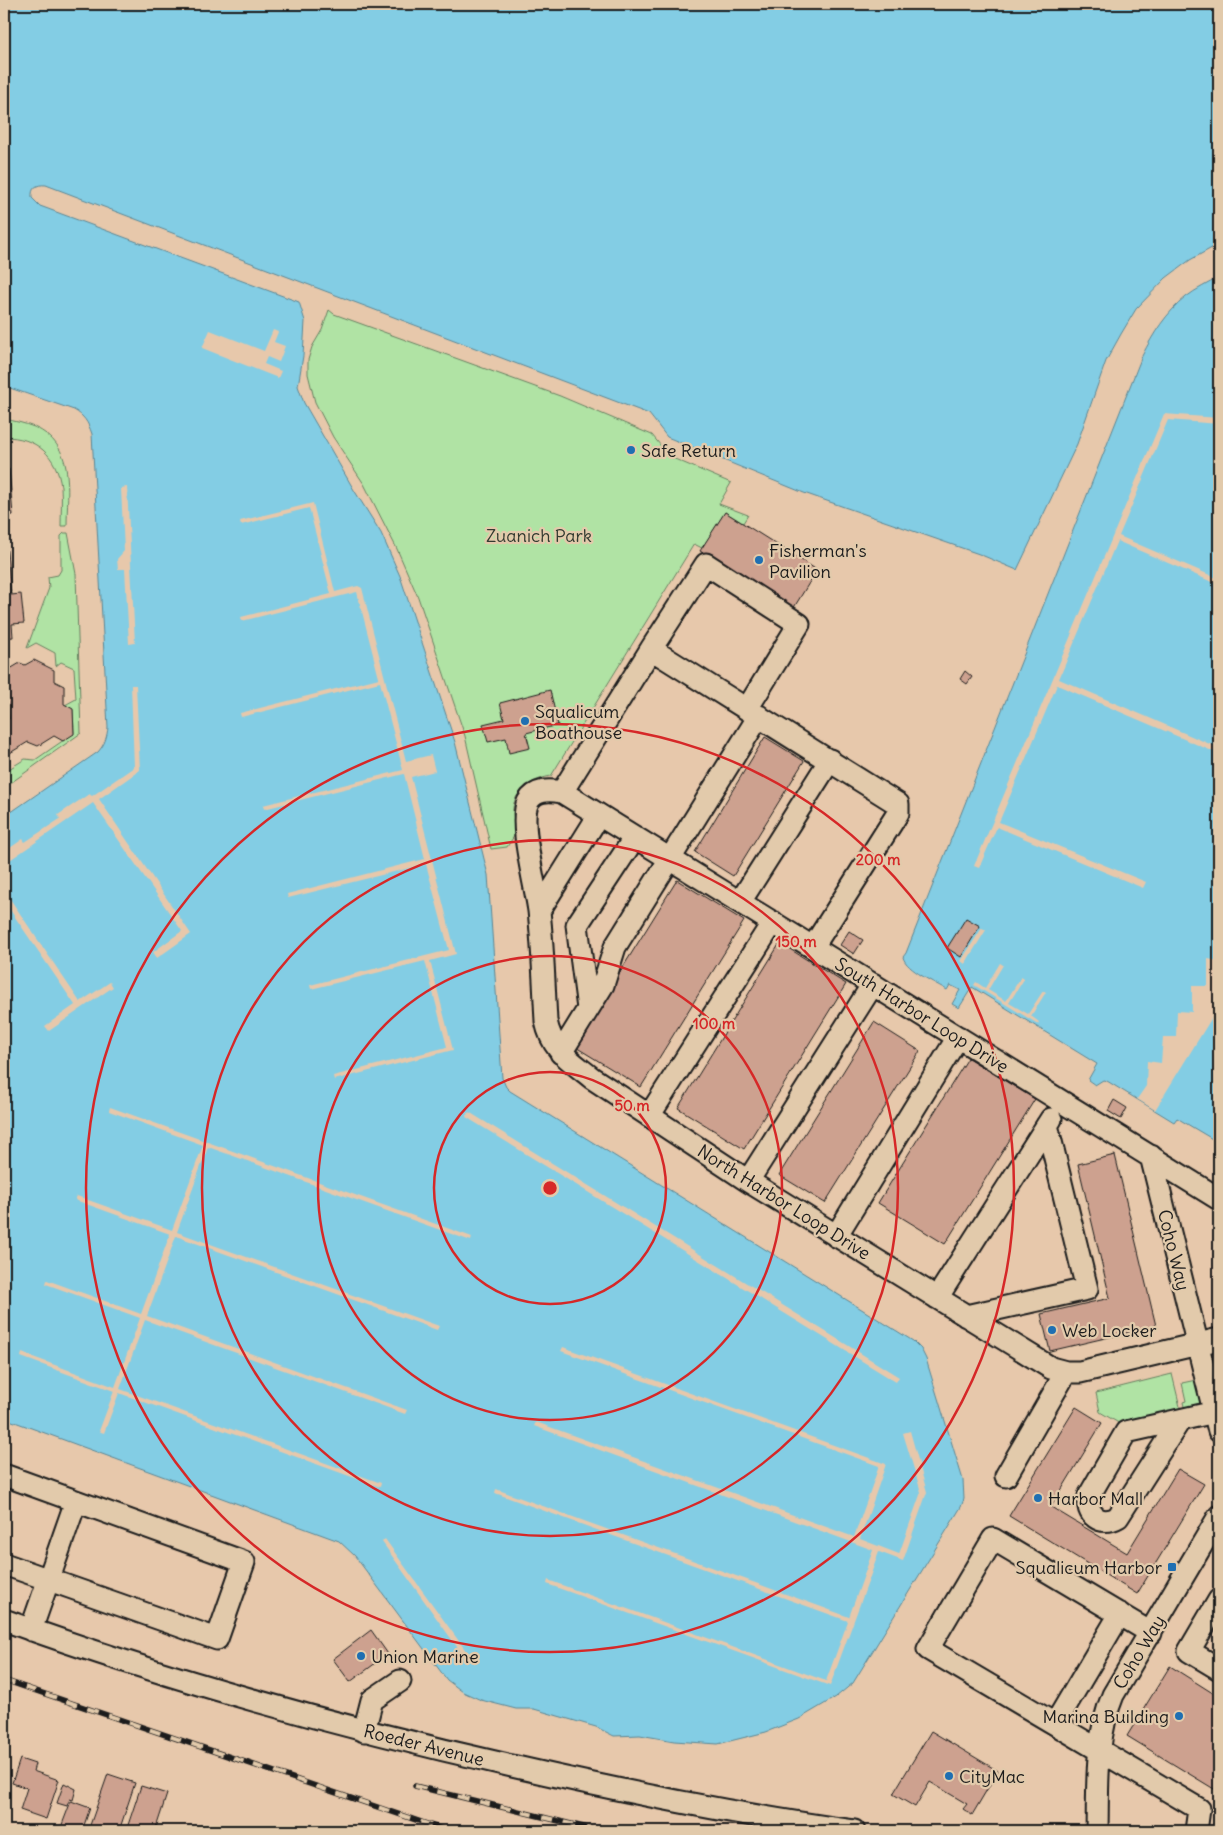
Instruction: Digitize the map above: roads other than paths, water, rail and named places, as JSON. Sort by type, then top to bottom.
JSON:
[{"type":"street","points":[[561,1053],[602,985],[615,947],[671,859],[753,712],[799,624],[706,564],[562,792]]},
{"type":"street","points":[[651,649],[896,802],[899,807],[898,813],[813,947]]},
{"type":"street","points":[[740,902],[830,760]]},
{"type":"street","name":"North Harbor Loop Drive","points":[[562,792],[540,791],[531,798],[526,809],[525,820],[539,911],[546,1021],[550,1038],[561,1053],[592,1078],[748,1181],[1051,1368],[1066,1372],[1080,1372],[1219,1339]]},
{"type":"street","name":"South Harbor Loop Drive","points":[[562,792],[1219,1199]]},
{"type":"street","points":[[539,911],[599,814]]},
{"type":"street","points":[[588,1009],[576,925],[635,837]]},
{"type":"street","points":[[649,1116],[773,922]]},
{"type":"street","points":[[748,1181],[873,984]]},
{"type":"street","points":[[836,1236],[958,1037]]},
{"type":"street","points":[[937,1298],[1062,1102]]},
{"type":"street","points":[[966,1316],[1087,1289],[1047,1125]]},
{"type":"street","name":"Coho Way","points":[[1150,1156],[1217,1422]]},
{"type":"street","points":[[1006,1476],[1066,1372]]},
{"type":"street","points":[[1180,1420],[1118,1517],[1107,1522],[1095,1518],[1089,1508],[1089,1496],[1126,1432],[1180,1420],[1217,1422]]},
{"type":"street","points":[[4,1475],[244,1562],[217,1639],[4,1564]]},
{"type":"street","points":[[31,1630],[76,1501]]},
{"type":"street","name":"Coho Way","points":[[1097,1831],[1099,1750],[1106,1715],[1114,1695],[1219,1516]]},
{"type":"street","points":[[1151,1632],[993,1539],[928,1649],[1199,1809],[1196,1831]]},
{"type":"street","points":[[1219,1600],[1189,1651],[1219,1669]]},
{"type":"street","points":[[1056,1724],[1120,1614]]},
{"type":"street","name":"Roeder Avenue","points":[[4,1620],[205,1686],[364,1731],[588,1784],[691,1804],[854,1831]]},
{"type":"street","points":[[364,1731],[372,1700],[400,1681]]},
{"type":"water","points":[[4,4],[1219,4],[1219,244],[1190,260],[1166,278],[1136,309],[1106,361],[1077,444],[1017,570],[979,554],[804,493],[667,437],[649,414],[46,185],[37,186],[32,192],[32,198],[40,206],[299,302],[305,321],[303,356],[298,386],[304,403],[381,533],[400,576],[455,742],[488,875],[502,1078],[506,1087],[913,1341],[921,1349],[926,1359],[963,1480],[964,1499],[961,1507],[853,1683],[836,1697],[799,1719],[766,1732],[718,1744],[674,1741],[640,1735],[614,1736],[596,1727],[534,1709],[516,1709],[481,1700],[463,1692],[447,1680],[355,1556],[339,1541],[4,1418],[4,817],[98,752],[105,740],[108,727],[92,434],[85,420],[74,410],[4,386]]},
{"type":"water","points":[[1219,277],[1219,1143],[1177,1118],[1174,1122],[1107,1081],[1103,1080],[1095,1085],[1088,1080],[1097,1064],[972,987],[959,1008],[952,1004],[960,990],[950,985],[947,990],[929,980],[910,967],[903,957],[1142,356],[1155,332],[1172,310],[1190,294]]},
{"type":"railway","points":[[4,1680],[448,1831]]},
{"type":"railway","points":[[415,1786],[600,1831]]},
{"type":"place","name":"Safe Return","points":[[631,450]]},
{"type":"place","name":"Fisherman's Pavilion","points":[[759,560]]},
{"type":"place","name":"Squalicum Boathouse","points":[[525,721]]},
{"type":"place","name":"Web Locker","points":[[1052,1330]]},
{"type":"place","name":"Harbor Mall","points":[[1038,1498]]},
{"type":"place","name":"Squalicum Harbor","points":[[1172,1567]]},
{"type":"place","name":"Union Marine","points":[[361,1656]]},
{"type":"place","name":"Marina Building","points":[[1179,1716]]},
{"type":"place","name":"CityMac","points":[[949,1776]]},
{"type":"park label","name":"Zuanich Park","points":[[539,535]]}]
